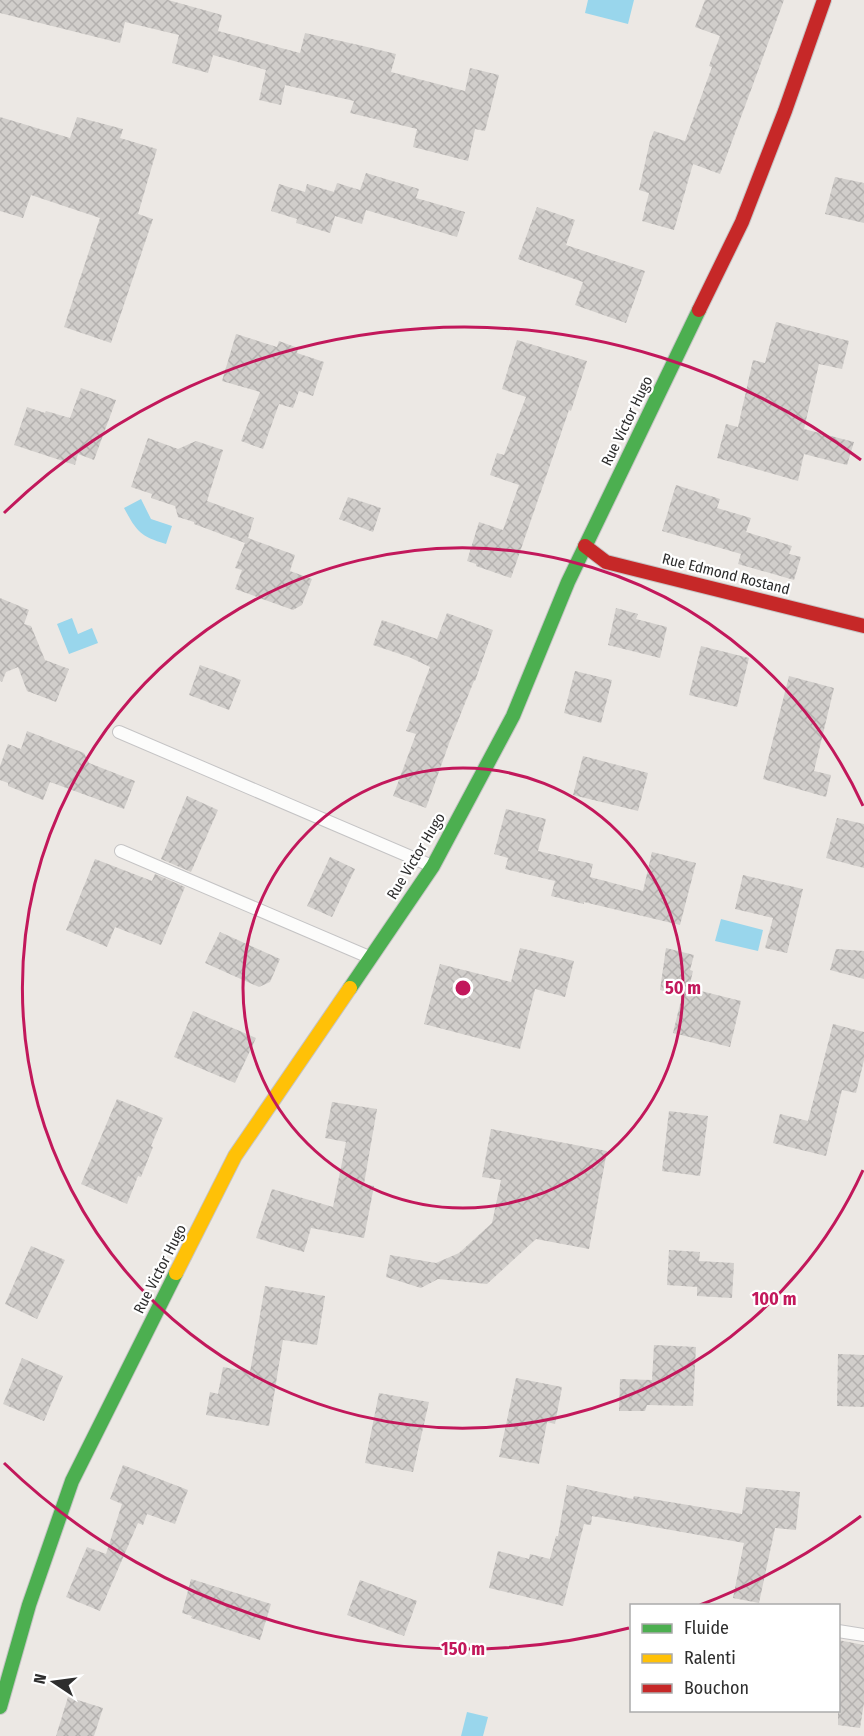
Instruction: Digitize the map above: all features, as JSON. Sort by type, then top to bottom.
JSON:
[{"type":"street","name":"Rue Victor Hugo","points":[[0,1707],[29,1605],[72,1481],[235,1156],[433,866],[513,716],[568,582],[742,222],[785,111],[824,0]]},
{"type":"street","name":"Rue Edmond Rostand","points":[[585,546],[606,562],[864,626]]},
{"type":"lane","points":[[119,732],[433,866]]},
{"type":"lane","points":[[121,851],[370,957]]},
{"type":"lane","points":[[840,1631],[864,1635]]},
{"type":"water","points":[[588,0],[634,0],[628,24],[585,13]]},
{"type":"water","points":[[141,499],[151,519],[172,526],[166,544],[140,532],[128,516],[124,508]]},
{"type":"water","points":[[72,618],[78,634],[92,628],[98,643],[69,654],[57,624]]},
{"type":"water","points":[[721,919],[763,930],[758,951],[715,941]]},
{"type":"water","points":[[467,1712],[488,1717],[483,1736],[461,1736]]},
{"type":"building","points":[[0,0],[168,0],[222,15],[218,31],[300,53],[305,33],[396,54],[391,72],[465,91],[470,68],[499,75],[485,131],[475,129],[468,161],[413,147],[417,129],[350,113],[354,101],[285,85],[281,105],[259,100],[266,70],[213,55],[208,73],[172,63],[179,35],[125,22],[120,43],[0,13]]},
{"type":"building","points":[[705,0],[784,0],[720,174],[693,164],[674,230],[642,221],[649,193],[639,190],[654,131],[685,141],[712,67],[709,66],[720,36],[695,27]]},
{"type":"building","points":[[0,117],[70,138],[77,117],[123,129],[120,138],[157,149],[138,214],[153,219],[111,343],[64,327],[100,218],[31,195],[23,218],[0,211]]},
{"type":"building","points":[[366,173],[419,189],[416,198],[465,212],[457,237],[366,210],[362,224],[335,216],[330,233],[296,223],[297,219],[271,211],[279,184],[305,192],[307,184],[334,192],[337,183],[360,190]]},
{"type":"building","points":[[835,177],[864,183],[864,223],[825,214]]},
{"type":"building","points":[[537,207],[575,220],[566,245],[645,271],[626,323],[575,305],[583,282],[518,259]]},
{"type":"building","points":[[776,322],[849,341],[842,369],[819,364],[804,429],[854,442],[847,465],[804,454],[798,481],[717,458],[726,424],[738,427],[753,360],[765,363]]},
{"type":"building","points":[[236,334],[277,347],[279,341],[298,348],[297,353],[324,362],[313,396],[299,391],[293,408],[279,404],[263,449],[241,441],[260,392],[222,381]]},
{"type":"building","points":[[517,340],[587,361],[511,578],[467,561],[479,522],[503,530],[519,485],[490,475],[497,453],[504,455],[526,397],[502,389]]},
{"type":"building","points":[[81,388],[116,400],[94,460],[78,454],[75,465],[14,445],[27,407],[70,418]]},
{"type":"building","points":[[148,438],[178,449],[196,441],[223,450],[207,501],[254,518],[248,538],[295,555],[290,571],[312,579],[302,605],[293,610],[235,589],[242,570],[235,568],[245,543],[178,517],[175,506],[151,498],[152,494],[131,487]]},
{"type":"building","points":[[676,485],[720,499],[717,508],[751,518],[746,532],[792,546],[789,554],[801,557],[794,580],[738,564],[741,554],[662,531]]},
{"type":"building","points":[[348,497],[381,508],[373,532],[339,519]]},
{"type":"building","points":[[0,598],[29,610],[24,624],[31,626],[45,660],[69,669],[56,702],[27,691],[18,667],[6,672],[2,682],[0,681]]},
{"type":"building","points":[[616,608],[638,614],[636,619],[667,627],[660,658],[608,645]]},
{"type":"building","points":[[447,613],[493,630],[426,808],[393,796],[416,734],[406,731],[430,667],[373,645],[382,620],[437,639]]},
{"type":"building","points":[[701,646],[749,658],[737,707],[689,695]]},
{"type":"building","points":[[200,665],[241,680],[229,710],[189,695]]},
{"type":"building","points":[[575,671],[612,680],[601,723],[564,713]]},
{"type":"building","points":[[789,676],[834,688],[814,771],[831,775],[826,797],[763,779]]},
{"type":"building","points":[[27,731],[84,753],[89,763],[135,781],[124,809],[50,782],[43,800],[8,786],[8,783],[0,780],[0,766],[8,744],[21,749]]},
{"type":"building","points":[[583,756],[648,773],[638,811],[573,795]]},
{"type":"building","points":[[187,796],[218,810],[191,872],[161,859]]},
{"type":"building","points":[[506,809],[546,819],[538,851],[593,864],[590,877],[643,891],[652,852],[696,863],[680,925],[551,896],[555,881],[505,869],[508,858],[494,854]]},
{"type":"building","points":[[837,818],[864,824],[864,868],[826,858]]},
{"type":"building","points":[[330,857],[355,869],[332,917],[307,906]]},
{"type":"building","points":[[95,859],[152,881],[155,874],[185,887],[161,945],[115,927],[107,947],[66,930]]},
{"type":"building","points":[[743,875],[803,889],[787,953],[765,948],[773,918],[735,909]]},
{"type":"building","points":[[220,932],[280,959],[270,982],[259,987],[205,963]]},
{"type":"building","points":[[520,948],[574,961],[565,997],[535,989],[520,1049],[424,1024],[440,964],[511,982]]},
{"type":"building","points":[[666,948],[694,955],[689,988],[741,1001],[730,1047],[673,1033],[682,996],[660,990]]},
{"type":"building","points":[[836,949],[864,951],[864,979],[830,970]]},
{"type":"building","points":[[193,1011],[256,1038],[235,1083],[174,1057]]},
{"type":"building","points":[[833,1024],[864,1032],[864,1060],[856,1093],[842,1090],[826,1156],[773,1143],[780,1114],[808,1121]]},
{"type":"building","points":[[117,1099],[163,1118],[141,1177],[138,1176],[127,1204],[81,1184]]},
{"type":"building","points":[[332,1102],[377,1109],[364,1184],[374,1186],[364,1238],[311,1228],[304,1252],[256,1238],[272,1189],[333,1207],[346,1142],[325,1138]]},
{"type":"building","points":[[669,1111],[708,1116],[700,1176],[662,1171]]},
{"type":"building","points":[[491,1129],[607,1151],[589,1249],[536,1239],[487,1284],[438,1279],[421,1288],[386,1277],[390,1255],[436,1263],[459,1253],[492,1223],[501,1180],[482,1177]]},
{"type":"building","points":[[31,1246],[65,1260],[37,1319],[5,1304]]},
{"type":"building","points":[[669,1250],[700,1252],[699,1261],[734,1263],[732,1298],[697,1296],[697,1287],[667,1285]]},
{"type":"building","points":[[265,1286],[325,1296],[317,1345],[283,1340],[269,1426],[206,1415],[210,1392],[218,1394],[223,1367],[250,1372]]},
{"type":"building","points":[[654,1345],[696,1347],[693,1406],[647,1405],[645,1411],[619,1411],[620,1379],[652,1380]]},
{"type":"building","points":[[838,1354],[864,1355],[864,1407],[837,1406]]},
{"type":"building","points":[[22,1358],[63,1376],[44,1421],[3,1404]]},
{"type":"building","points":[[516,1378],[562,1387],[555,1424],[547,1422],[539,1464],[499,1457]]},
{"type":"building","points":[[379,1393],[429,1402],[413,1472],[365,1463]]},
{"type":"building","points":[[123,1465],[188,1490],[175,1524],[147,1514],[143,1525],[138,1523],[100,1611],[66,1597],[87,1547],[106,1554],[122,1504],[110,1499]]},
{"type":"building","points":[[567,1485],[633,1499],[634,1496],[742,1514],[746,1487],[800,1492],[796,1530],[775,1528],[759,1603],[733,1598],[744,1543],[592,1516],[591,1525],[584,1524],[563,1606],[489,1588],[498,1551],[529,1559],[530,1554],[550,1559],[556,1536],[558,1536]]},
{"type":"building","points":[[191,1579],[271,1604],[260,1640],[182,1613]]},
{"type":"building","points":[[360,1580],[417,1601],[404,1636],[347,1615]]},
{"type":"building","points":[[840,1640],[864,1645],[864,1703],[860,1728],[838,1725]]},
{"type":"building","points":[[68,1697],[103,1708],[94,1736],[56,1736]]},
{"type":"traffic: fast","points":[[350,988],[433,866],[513,716],[568,582],[699,310]]},
{"type":"traffic: fast","points":[[0,1707],[29,1605],[72,1481],[176,1273]]},
{"type":"traffic: slow","points":[[176,1273],[235,1156],[350,988]]},
{"type":"traffic: jam","points":[[699,310],[742,222],[785,111],[824,0]]},
{"type":"traffic: jam","points":[[585,546],[606,562],[864,626]]}]
